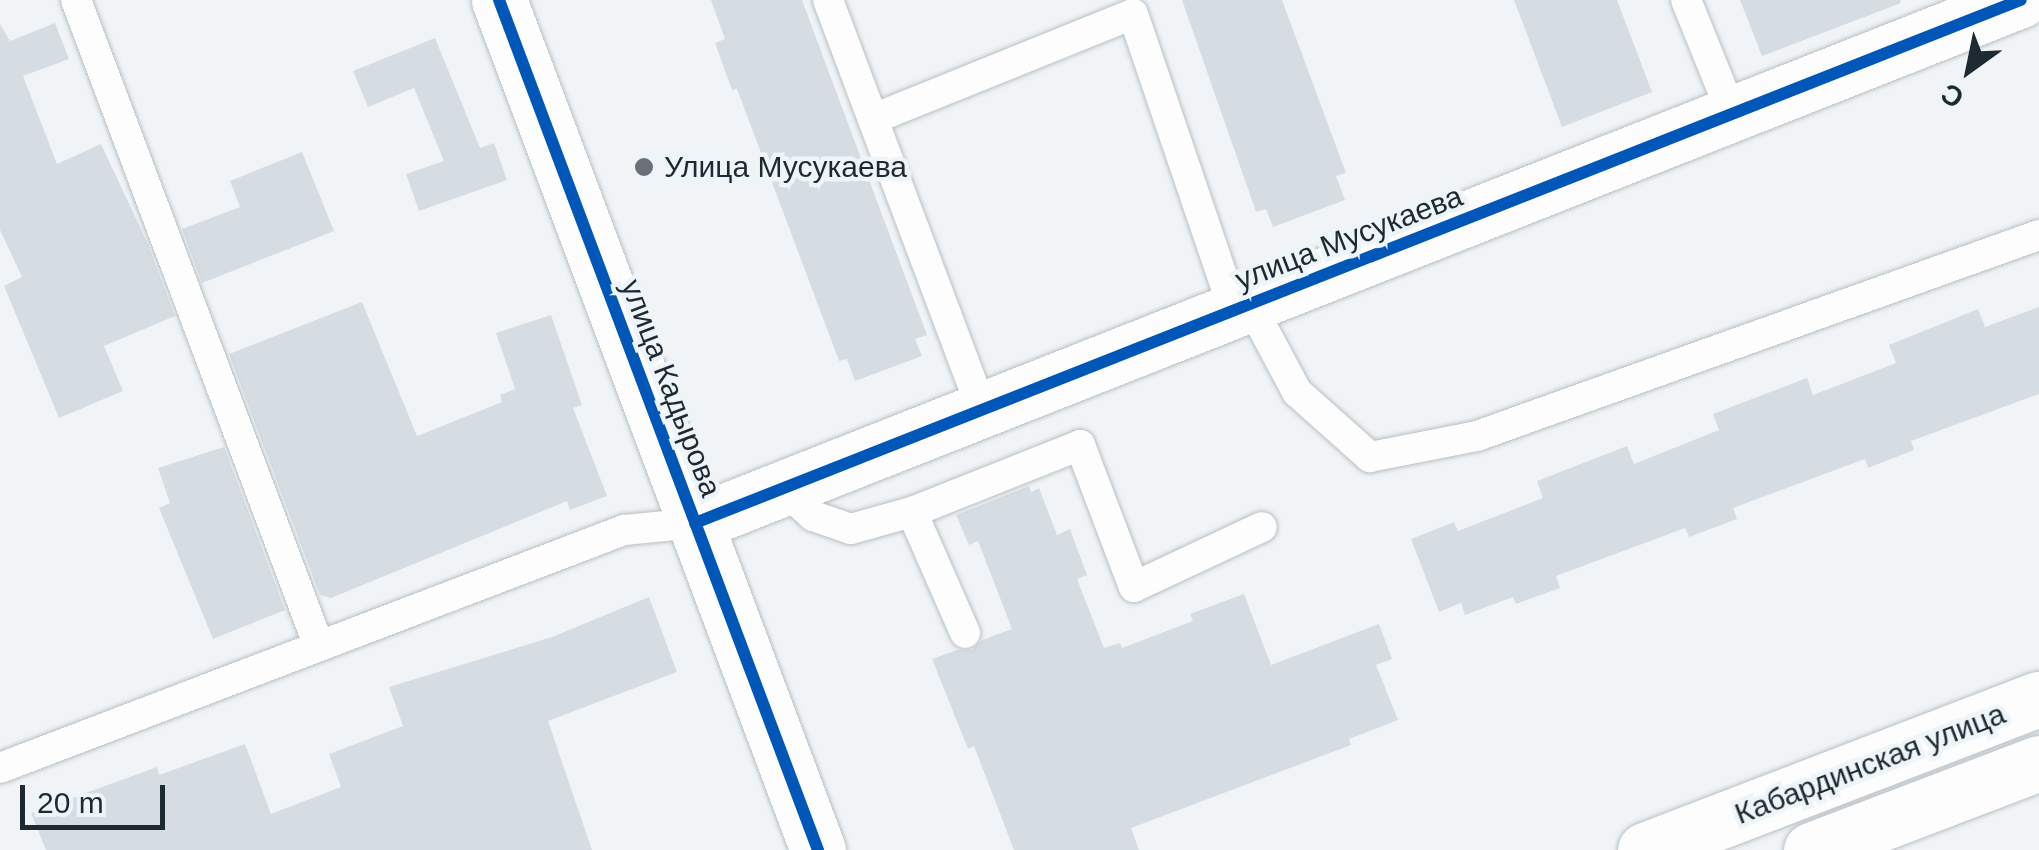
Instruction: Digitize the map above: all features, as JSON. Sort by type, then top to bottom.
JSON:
[{"type":"street","name":"улица Кадырова","points":[[498,0],[818,850]]},
{"type":"street","name":"улица Мусукаева","points":[[694,523],[2021,0]]},
{"type":"street","name":"Кабардинская улица","points":[[1645,850],[2039,699]]},
{"type":"street","name":"Кабардинская улица","points":[[1811,850],[2039,763]]},
{"type":"lane","points":[[76,0],[318,644]]},
{"type":"lane","points":[[828,0],[982,410]]},
{"type":"lane","points":[[1686,0],[1732,114]]},
{"type":"lane","points":[[872,119],[1132,14],[1242,307],[1297,392],[1370,457],[1477,436],[2039,235]]},
{"type":"lane","points":[[783,488],[813,516],[851,529],[912,512],[1080,445],[1134,587],[1262,527]]},
{"type":"lane","points":[[912,512],[964,632]]},
{"type":"lane","points":[[0,768],[624,530],[694,523]]},
{"type":"building","points":[[711,0],[802,0],[927,335],[915,339],[922,356],[855,381],[847,359],[839,361],[737,89],[732,90],[715,43],[725,39]]},
{"type":"building","points":[[1182,0],[1282,0],[1346,173],[1336,176],[1345,200],[1273,227],[1266,209],[1256,212]]},
{"type":"building","points":[[1514,0],[1617,0],[1652,92],[1562,127]]},
{"type":"building","points":[[1740,0],[1900,0],[1901,3],[1762,56]]},
{"type":"building","points":[[55,23],[69,59],[23,76],[57,164],[101,144],[147,242],[175,316],[104,346],[123,391],[59,418],[4,286],[22,277],[0,230],[0,24],[10,41]]},
{"type":"building","points":[[435,38],[480,148],[494,143],[507,180],[419,211],[406,174],[444,161],[414,88],[368,107],[353,71]]},
{"type":"building","points":[[302,152],[334,231],[202,283],[182,229],[240,207],[230,181]]},
{"type":"building","points":[[362,302],[417,436],[502,402],[500,395],[515,389],[496,333],[551,315],[582,405],[573,408],[607,496],[570,510],[567,501],[331,598],[320,595],[229,354]]},
{"type":"building","points":[[2039,307],[2039,394],[1911,441],[1914,450],[1868,468],[1865,459],[1733,508],[1737,519],[1689,537],[1685,528],[1556,576],[1560,588],[1516,604],[1513,597],[1465,615],[1461,603],[1439,612],[1411,539],[1454,522],[1458,531],[1543,498],[1537,481],[1627,446],[1634,464],[1719,430],[1713,414],[1807,378],[1813,395],[1896,363],[1889,345],[1978,309],[1985,327]]},
{"type":"building","points":[[224,447],[285,610],[213,639],[159,508],[170,503],[158,468]]},
{"type":"building","points":[[1029,486],[1031,492],[1039,488],[1057,535],[1070,529],[1087,575],[1077,579],[1104,648],[1120,643],[1122,648],[1193,621],[1190,614],[1244,594],[1271,665],[1379,624],[1392,659],[1376,665],[1398,720],[1349,739],[1351,745],[1131,828],[1139,850],[1014,850],[974,746],[968,749],[932,659],[957,650],[972,650],[982,640],[1012,629],[978,541],[969,545],[956,515]]},
{"type":"building","points":[[649,597],[677,672],[548,721],[592,850],[46,850],[31,813],[157,767],[159,775],[245,744],[271,814],[341,787],[329,754],[403,726],[389,687],[552,637]]},
{"type":"cycle path","points":[[499,0],[818,850]]},
{"type":"cycle path","points":[[695,523],[2021,0]]},
{"type":"place","name":"Улица Мусукаева","points":[[644,167]]}]
